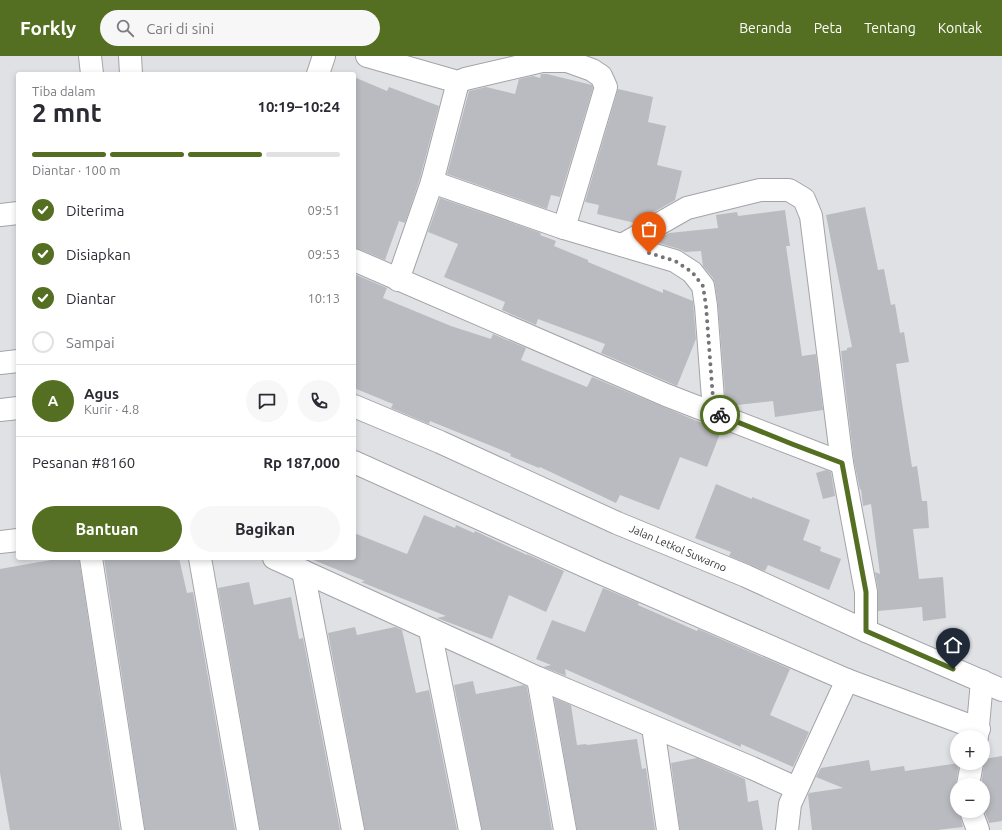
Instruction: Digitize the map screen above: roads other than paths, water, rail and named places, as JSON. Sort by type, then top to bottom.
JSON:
[{"type":"street","points":[[90,56],[92,72]]},
{"type":"street","points":[[130,56],[131,72]]},
{"type":"street","points":[[319,72],[324,56]]},
{"type":"street","points":[[367,56],[458,82],[465,79],[542,62],[567,61],[592,70],[601,76],[606,86],[564,228]]},
{"type":"street","points":[[398,280],[432,182],[458,82]]},
{"type":"street","points":[[432,182],[564,228],[675,261],[692,272],[703,286],[706,306],[714,412]]},
{"type":"street","points":[[622,245],[686,208],[760,190],[789,190],[804,199],[811,216],[842,463],[866,592],[866,631]]},
{"type":"street","points":[[0,215],[16,213]]},
{"type":"street","points":[[356,261],[666,395],[714,412],[842,463]]},
{"type":"street","points":[[0,363],[16,361]]},
{"type":"street","name":"Jalan Letkol Suwarno","points":[[356,407],[440,442],[617,523],[746,576],[866,631],[1002,690]]},
{"type":"street","points":[[0,410],[16,408]]},
{"type":"street","points":[[356,463],[603,574],[847,680],[971,730]]},
{"type":"street","points":[[0,542],[16,540]]},
{"type":"street","points":[[91,560],[133,830]]},
{"type":"street","points":[[200,560],[248,830]]},
{"type":"street","points":[[279,560],[538,678],[796,788]]},
{"type":"street","points":[[304,571],[353,830]]},
{"type":"street","points":[[430,630],[470,830]]},
{"type":"street","points":[[538,678],[565,830]]},
{"type":"street","points":[[787,830],[790,804],[796,788],[847,680]]},
{"type":"street","points":[[978,730],[982,681]]},
{"type":"street","points":[[653,727],[668,830]]},
{"type":"street","points":[[974,818],[978,830]]}]
